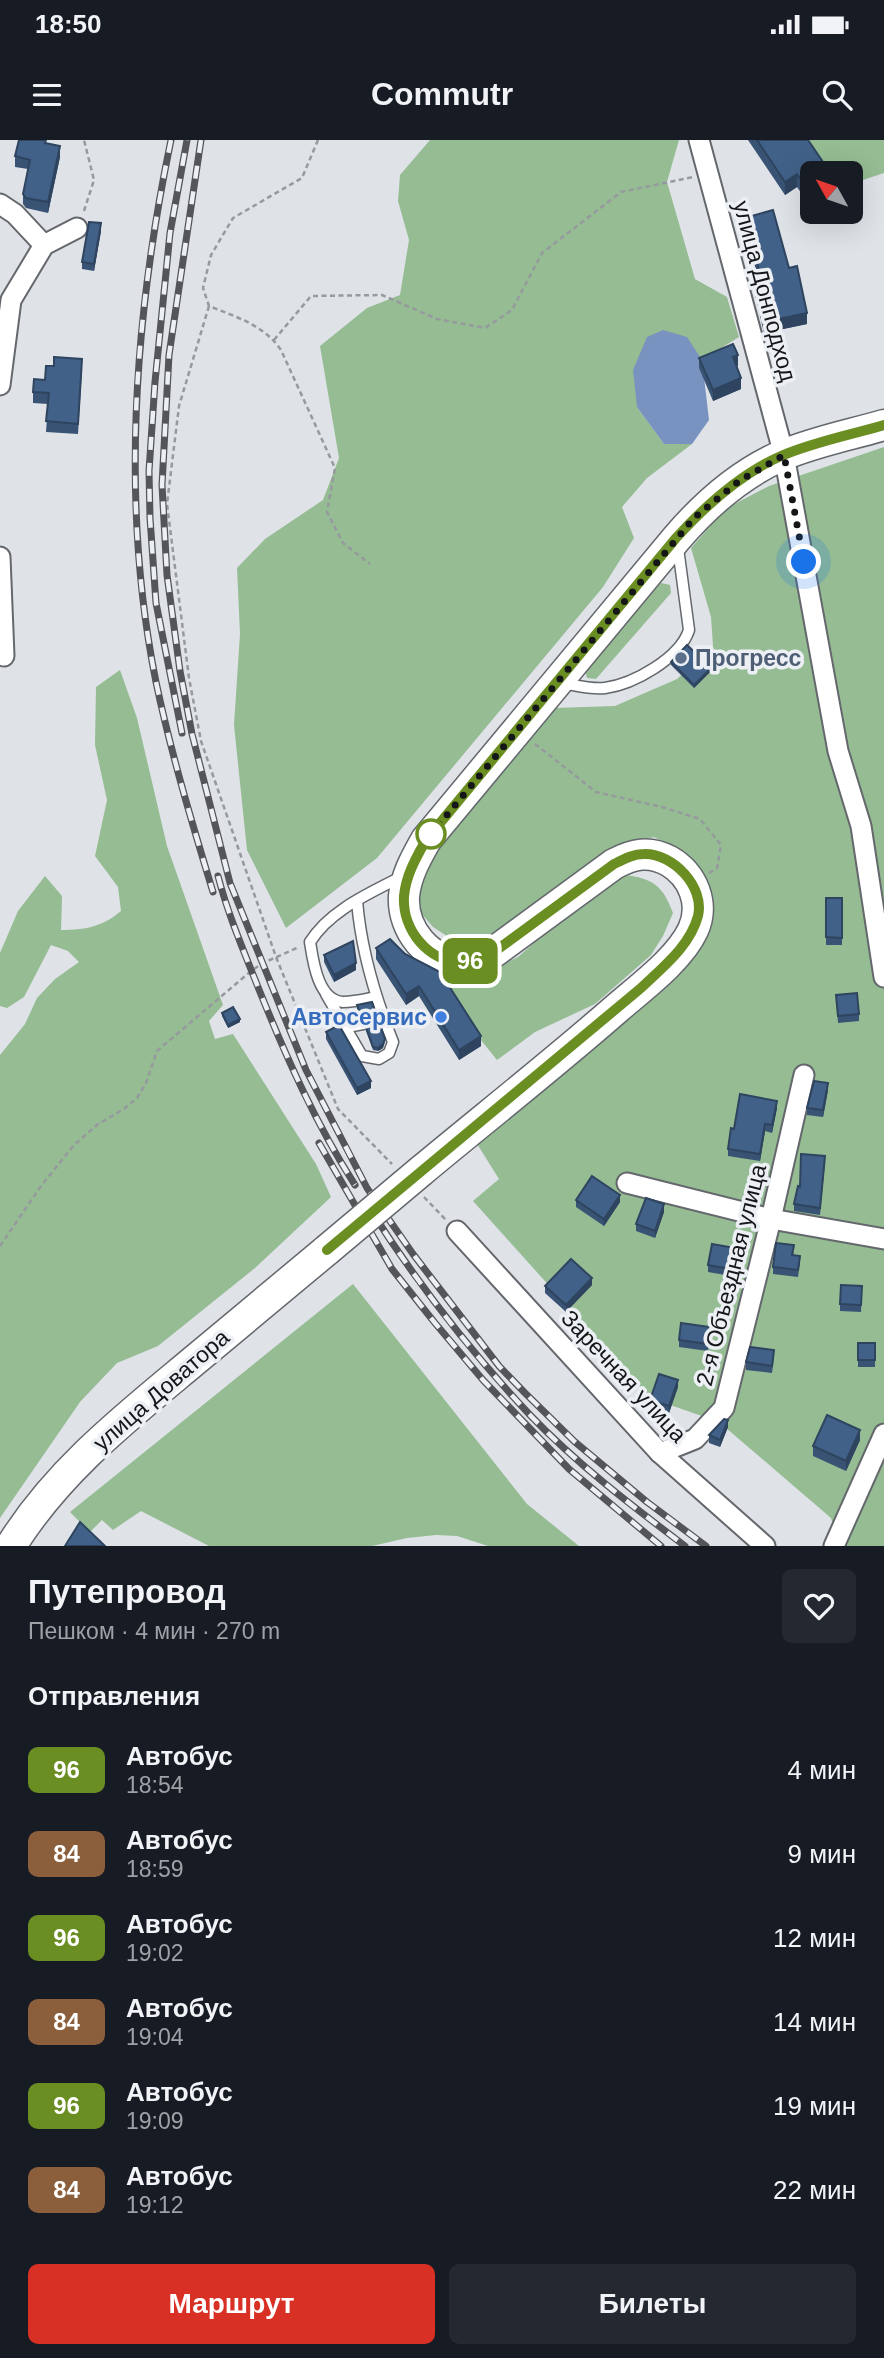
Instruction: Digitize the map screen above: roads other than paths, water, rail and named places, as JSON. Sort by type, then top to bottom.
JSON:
[{"type":"main road","points":[[408,873],[426,840],[676,538],[714,499],[762,465],[784,455],[884,425]]},
{"type":"main road","name":"улица Доватора","points":[[11,1546],[47,1495],[76,1463],[411,1176],[586,1035],[683,946],[699,913],[698,899],[692,885],[674,864],[660,856],[646,853],[631,855],[614,864],[494,952],[478,960],[463,962],[438,957],[425,947],[409,926],[404,896],[408,873]]},
{"type":"street","name":"улица Донподход","points":[[699,140],[784,455],[838,751],[860,826],[880,927],[884,976]]},
{"type":"street","points":[[0,204],[15,214],[44,245]]},
{"type":"street","points":[[0,385],[11,300],[44,245],[77,228]]},
{"type":"street","points":[[0,557],[4,656]]},
{"type":"street","name":"2-я Объездная улица","points":[[660,1453],[695,1439],[724,1408],[804,1075]]},
{"type":"street","points":[[627,1182],[771,1219],[884,1240]]},
{"type":"street","name":"Заречная улица","points":[[457,1231],[660,1453],[765,1546]]},
{"type":"street","points":[[834,1546],[884,1434]]},
{"type":"lane","points":[[557,683],[608,688],[653,671],[687,638],[689,630],[676,538]]},
{"type":"lane","points":[[357,901],[359,930],[376,997],[393,1042],[389,1053],[379,1059],[362,1056],[314,967],[310,942],[320,925],[357,901],[408,873]]},
{"type":"lane","points":[[326,993],[340,1002],[376,997]]},
{"type":"lane","points":[[347,1027],[384,1020]]},
{"type":"water","points":[[663,330],[687,337],[702,360],[709,420],[692,444],[664,444],[637,407],[633,370],[647,337]]},
{"type":"railway","points":[[171,140],[158,207],[141,343],[136,411],[138,547],[156,682],[175,761],[213,892]]},
{"type":"railway","points":[[182,733],[156,603],[149,471],[170,233],[187,140]]},
{"type":"railway","points":[[201,140],[169,355],[162,485],[167,575],[180,671],[192,734],[230,883],[306,1070],[367,1188],[413,1254],[499,1366],[525,1393],[575,1442],[647,1502],[706,1546]]},
{"type":"railway","points":[[218,876],[237,934],[270,1017],[315,1115],[355,1185]]},
{"type":"railway","points":[[319,1143],[392,1269],[483,1380],[569,1469],[661,1546]]},
{"type":"railway","points":[[370,1209],[445,1316],[530,1415],[585,1467],[685,1546]]},
{"type":"place","name":"Прогресс","points":[[681,658]]},
{"type":"place","name":"Автосервис","points":[[441,1017]]}]
